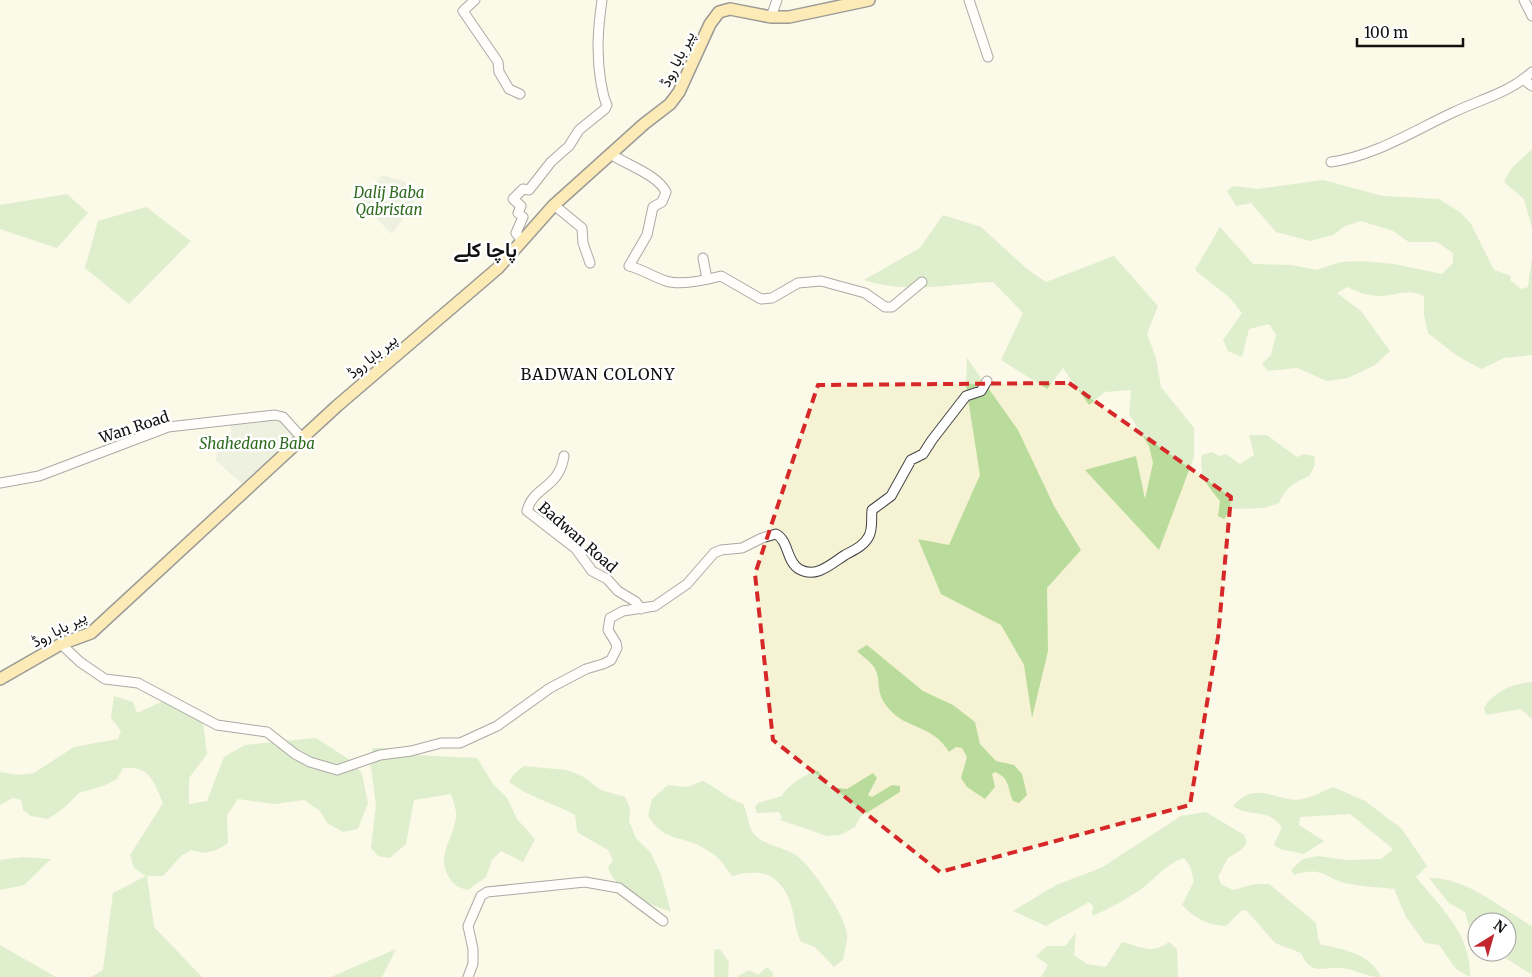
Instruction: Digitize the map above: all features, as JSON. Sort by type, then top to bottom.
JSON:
[{"type":"main road","points":[[771,17],[789,17],[869,0]]},
{"type":"main road","name":"پیر بابا روڈ","points":[[0,679],[61,644],[91,632],[302,438],[498,268],[554,205],[670,104],[679,92],[710,24],[720,12],[730,8],[771,17]]},
{"type":"street","points":[[475,0],[464,11],[498,62],[499,72],[509,89],[520,94]]},
{"type":"street","points":[[522,241],[516,233],[523,217],[518,213],[521,206],[513,199],[523,189],[529,190],[551,162],[569,146],[579,130],[605,109],[607,105],[603,97],[597,62],[598,28],[602,0]]},
{"type":"street","points":[[771,17],[777,0]]},
{"type":"street","points":[[969,0],[988,57]]},
{"type":"street","points":[[1524,0],[1532,16]]},
{"type":"street","points":[[1331,162],[1386,145],[1454,112],[1495,97],[1532,72]]},
{"type":"street","points":[[1523,79],[1532,86]]},
{"type":"street","points":[[611,154],[620,160],[632,164],[661,185],[666,192],[662,202],[653,206],[647,235],[629,266],[668,282],[721,276],[728,278],[747,293],[761,299],[772,298],[798,283],[822,281],[865,293],[885,307],[892,307],[922,282]]},
{"type":"street","points":[[554,205],[582,228],[583,243],[590,264]]},
{"type":"street","points":[[703,258],[707,279]]},
{"type":"street","points":[[61,644],[80,662],[105,679],[138,683],[217,725],[267,732],[295,754],[310,762],[326,767],[342,769],[366,758],[411,751],[441,743],[460,743],[497,726],[550,688],[586,669],[611,660],[617,648],[608,630],[610,618],[623,611],[655,606],[677,592],[707,560],[721,550],[742,548],[762,538],[776,534],[783,540],[790,560],[798,568],[814,572],[823,570],[862,545],[872,531],[872,510],[891,496],[911,460],[923,454],[966,396],[981,391],[987,381]]},
{"type":"street","name":"Wan Road","points":[[0,482],[39,476],[168,427],[275,416],[283,417],[302,438]]},
{"type":"street","name":"Badwan Road","points":[[564,456],[562,468],[557,478],[532,500],[527,511],[576,549],[592,571],[607,579],[618,592],[634,600],[641,608]]},
{"type":"street","points":[[468,977],[473,964],[473,949],[468,926],[481,896],[487,892],[585,882],[619,888],[663,921]]},
{"type":"highlighted area","points":[[1069,383],[1231,497],[1218,637],[1190,805],[940,872],[773,740],[755,574],[818,385]]},
{"type":"green space","points":[[0,0],[1532,0],[1532,977],[0,977]]},
{"type":"green space","points":[[1532,149],[1532,228],[1524,199],[1504,182],[1510,170]]},
{"type":"green space","name":"Dalij Baba Qabristan","points":[[382,175],[405,182],[419,195],[392,234],[360,202]]},
{"type":"green space","points":[[1323,180],[1383,196],[1439,199],[1461,213],[1471,224],[1494,270],[1511,276],[1510,280],[1521,289],[1528,287],[1532,257],[1532,355],[1504,358],[1481,369],[1456,355],[1428,333],[1424,315],[1424,296],[1413,292],[1381,296],[1372,295],[1347,287],[1337,293],[1361,311],[1390,351],[1375,365],[1348,378],[1327,381],[1297,368],[1268,371],[1262,364],[1271,355],[1276,335],[1269,324],[1249,329],[1242,357],[1228,351],[1223,340],[1242,313],[1230,298],[1195,270],[1220,227],[1253,264],[1292,265],[1316,270],[1341,262],[1362,261],[1394,264],[1442,274],[1453,263],[1453,253],[1437,242],[1409,242],[1393,231],[1361,221],[1345,226],[1333,235],[1310,241],[1276,232],[1251,203],[1236,206],[1227,191],[1233,186],[1258,189]]},
{"type":"green space","points":[[67,194],[88,213],[57,248],[0,229],[0,205]]},
{"type":"green space","points":[[146,207],[191,241],[129,304],[85,268],[98,221]]},
{"type":"green space","points":[[943,215],[981,227],[1027,269],[1046,282],[1114,256],[1158,306],[1147,334],[1156,358],[1161,387],[1194,428],[1194,457],[1159,550],[1085,470],[1136,456],[1145,499],[1153,463],[1149,446],[1129,414],[1131,390],[1105,392],[1089,405],[1063,368],[1047,389],[1001,360],[1023,313],[993,282],[912,287],[880,284],[864,280],[920,248]]},
{"type":"green space","points":[[967,358],[1018,430],[1054,506],[1081,550],[1047,588],[1048,651],[1032,718],[1024,665],[1001,625],[941,594],[918,539],[949,545],[980,475],[966,386]]},
{"type":"green space","name":"Shahedano Baba","points":[[275,415],[302,438],[247,488],[215,460],[224,436],[232,434],[228,422]]},
{"type":"green space","points":[[1249,435],[1267,435],[1297,457],[1304,454],[1314,456],[1315,465],[1309,476],[1291,486],[1279,503],[1264,508],[1231,509],[1224,519],[1218,516],[1220,501],[1205,480],[1201,468],[1202,455],[1212,452],[1219,456],[1226,454],[1240,464],[1254,455]]},
{"type":"green space","points":[[867,645],[923,691],[953,705],[975,722],[980,744],[996,761],[1014,765],[1022,774],[1027,795],[1019,803],[1013,801],[1006,780],[995,772],[992,774],[995,787],[985,799],[967,787],[961,778],[967,757],[962,748],[956,747],[949,752],[935,736],[896,716],[885,704],[880,692],[877,672],[857,651]]},
{"type":"green space","points":[[1532,682],[1532,719],[1521,709],[1486,715],[1484,708],[1498,693],[1511,686]]},
{"type":"green space","points":[[114,696],[133,702],[137,713],[163,701],[203,722],[207,754],[189,778],[189,804],[207,801],[224,757],[245,745],[316,738],[353,762],[362,774],[368,803],[358,829],[343,832],[327,823],[320,811],[304,800],[275,804],[238,799],[227,815],[228,843],[210,852],[191,850],[182,855],[163,876],[147,876],[154,927],[202,977],[91,977],[103,970],[113,893],[146,876],[134,868],[130,855],[163,803],[150,776],[139,769],[123,768],[117,779],[103,786],[79,793],[64,808],[48,819],[31,816],[23,810],[21,800],[13,798],[0,805],[0,772],[18,775],[34,773],[74,747],[118,739],[121,731],[111,718]]},
{"type":"green space","points":[[373,748],[391,748],[414,755],[477,758],[493,784],[507,798],[517,819],[535,839],[523,862],[501,851],[492,860],[486,877],[468,890],[454,884],[445,869],[444,861],[456,817],[451,794],[414,800],[406,844],[390,858],[378,856],[371,848],[376,805],[370,760]]},
{"type":"green space","points":[[524,766],[567,770],[582,776],[601,790],[625,797],[630,808],[629,821],[636,838],[651,853],[661,875],[671,912],[634,896],[618,884],[608,867],[613,860],[608,850],[577,832],[575,815],[524,792],[509,782],[514,774]]},
{"type":"green space","points":[[818,771],[830,787],[847,789],[873,773],[877,778],[868,795],[872,797],[892,785],[900,786],[900,792],[860,817],[855,827],[840,835],[827,836],[780,820],[782,817],[779,812],[757,813],[755,807],[758,803],[782,796],[797,781],[808,774]]},
{"type":"green space","points":[[703,781],[743,804],[753,833],[763,841],[797,856],[819,881],[840,915],[847,934],[843,960],[834,967],[815,947],[801,942],[788,897],[777,881],[762,874],[754,873],[733,876],[713,854],[697,844],[661,831],[648,816],[652,799],[668,785],[687,787]]},
{"type":"green space","points":[[1333,787],[1365,801],[1402,829],[1427,866],[1416,877],[1453,922],[1466,948],[1470,977],[1456,969],[1439,945],[1425,943],[1406,917],[1394,889],[1341,882],[1318,872],[1304,872],[1294,875],[1291,870],[1303,859],[1317,856],[1348,860],[1381,859],[1393,849],[1350,814],[1300,817],[1299,825],[1324,841],[1304,854],[1280,849],[1274,845],[1282,827],[1276,821],[1270,817],[1246,812],[1233,806],[1242,798],[1251,794],[1267,794],[1293,800],[1315,795]]},
{"type":"green space","points":[[1206,812],[1244,835],[1247,843],[1241,850],[1228,858],[1218,877],[1221,884],[1233,890],[1255,884],[1269,884],[1316,923],[1321,945],[1338,948],[1364,958],[1377,969],[1381,977],[1343,968],[1313,968],[1301,953],[1275,943],[1246,910],[1241,911],[1226,926],[1207,922],[1191,914],[1182,905],[1194,881],[1190,866],[1184,858],[1167,867],[1134,894],[1092,916],[1093,906],[1089,902],[1046,926],[1013,911],[1056,885],[1101,868],[1181,816]]},
{"type":"green space","points":[[22,857],[51,859],[24,885],[0,890],[0,860]]},
{"type":"green space","points":[[1429,878],[1443,879],[1470,888],[1510,912],[1467,912],[1467,920],[1465,912],[1449,903]]},
{"type":"green space","points":[[1517,916],[1532,926],[1532,975],[1512,962],[1517,962]]},
{"type":"green space","points":[[1076,933],[1074,955],[1087,964],[1106,967],[1122,942],[1151,949],[1163,946],[1169,942],[1177,949],[1178,977],[1041,977],[1048,965],[1036,956],[1047,946],[1065,946]]},
{"type":"green space","points":[[0,945],[56,977],[0,977]]},
{"type":"green space","points":[[396,949],[382,977],[331,977]]},
{"type":"green space","points":[[720,949],[729,962],[728,977],[714,977],[714,950]]},
{"type":"green space","points":[[767,967],[773,973],[773,977],[737,977],[749,970],[758,975]]},
{"type":"district","name":"پاچا کلے","points":[[485,249]]},
{"type":"district","name":"BADWAN COLONY","points":[[598,374]]}]
